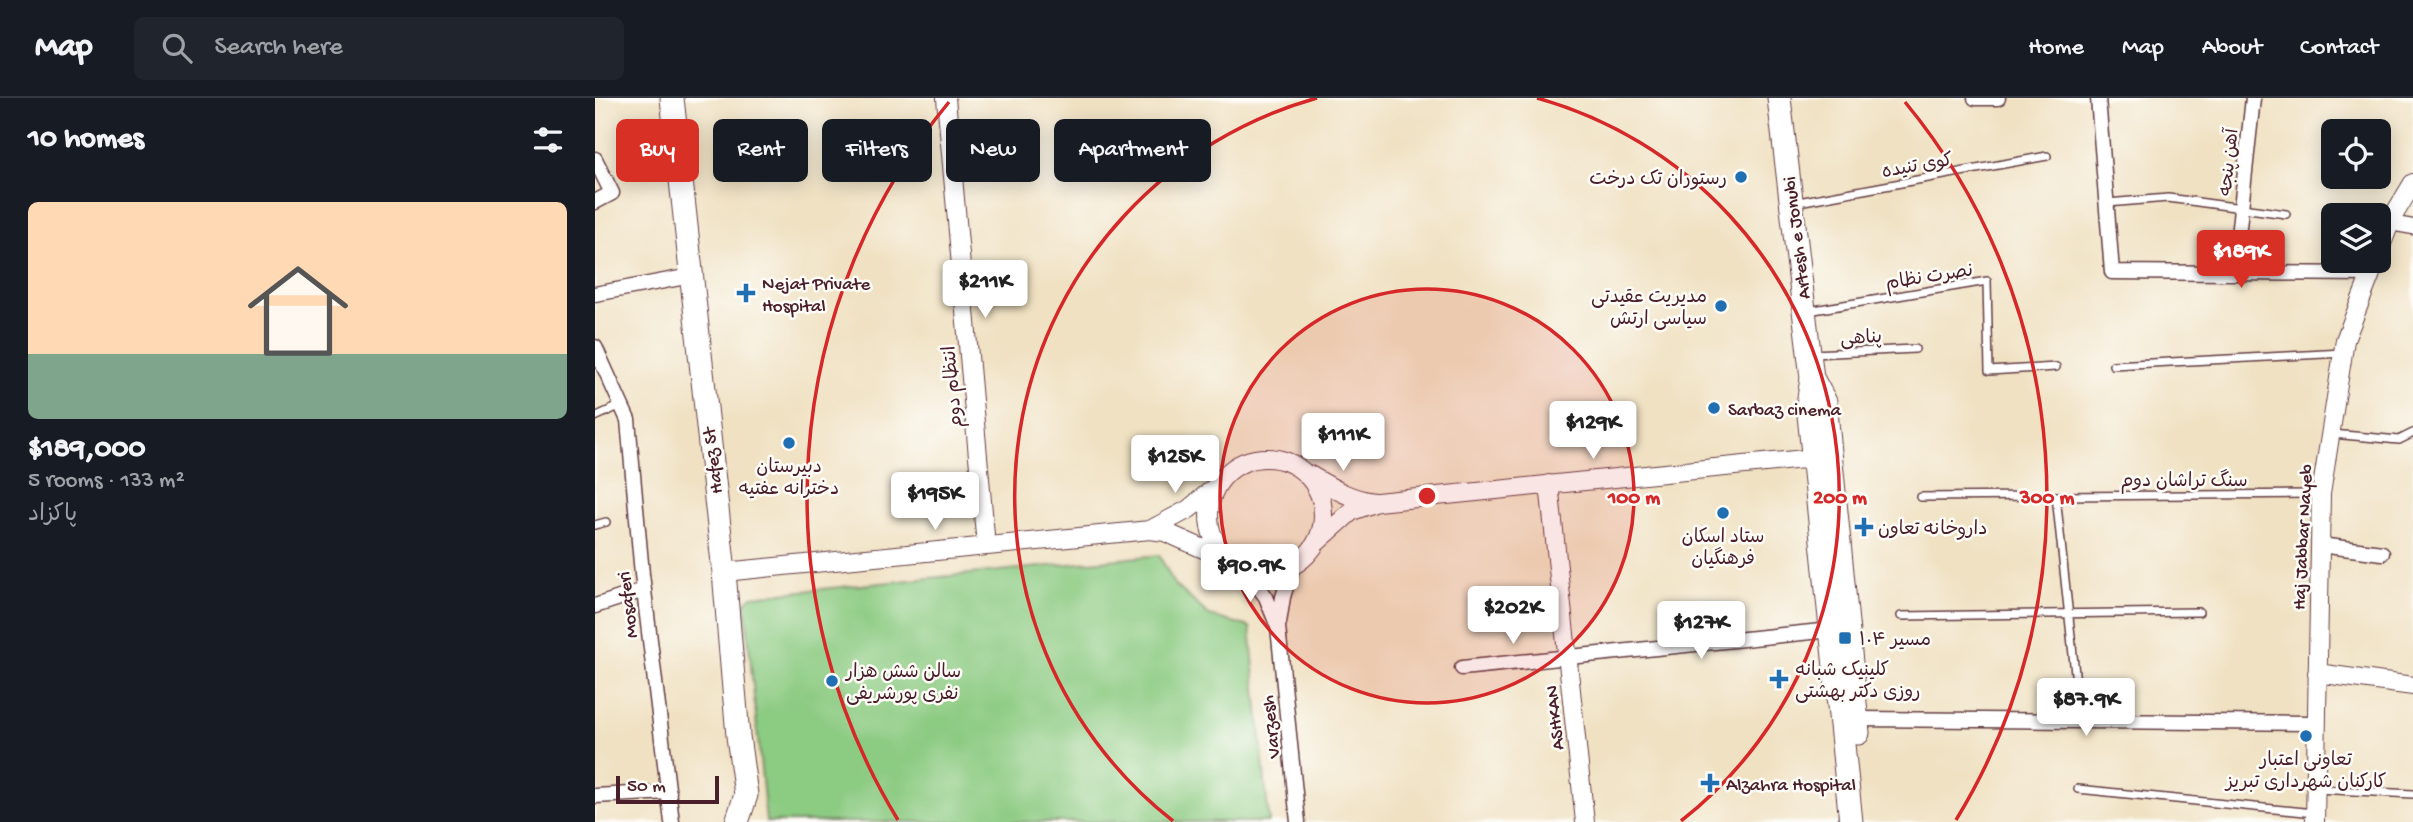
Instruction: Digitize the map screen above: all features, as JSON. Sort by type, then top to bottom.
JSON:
[{"type":"main road","name":"Hafez St","points":[[672,98],[746,795],[737,822]]},
{"type":"main road","name":"Artesh e Jonubi","points":[[1779,98],[1811,366],[1808,405],[1851,822]]},
{"type":"main road","name":"Artesh e Jonubi","points":[[1811,366],[1825,402],[1866,822]]},
{"type":"street","name":"انتظام دوم","points":[[946,98],[986,546]]},
{"type":"street","points":[[1975,98],[1998,98]]},
{"type":"street","points":[[2098,98],[2112,272],[2234,273],[2321,269]]},
{"type":"street","name":"آهن پنجه","points":[[2234,273],[2253,98]]},
{"type":"street","points":[[595,159],[612,193],[595,202]]},
{"type":"street","points":[[2391,221],[2413,183]]},
{"type":"street","points":[[2391,223],[2413,227]]},
{"type":"street","name":"Haj Jabbar Nayeb","points":[[2315,818],[2321,494],[2345,340],[2371,273]]},
{"type":"street","points":[[595,294],[691,276]]},
{"type":"street","name":"Mosaferi","points":[[595,347],[628,419],[644,590],[672,822]]},
{"type":"street","points":[[1150,530],[1189,509],[1216,487],[1232,469],[1254,459],[1286,461],[1337,492],[1377,502],[1814,458]]},
{"type":"street","points":[[1301,470],[1312,481],[1320,495],[1322,528],[1316,543]]},
{"type":"street","name":"ASHKAN","points":[[1549,484],[1585,822]]},
{"type":"street","points":[[1216,487],[1210,502],[1212,535],[1220,549],[1238,565]]},
{"type":"street","points":[[724,572],[1150,530],[1164,532],[1238,565],[1262,572],[1278,571],[1306,556],[1316,543],[1352,511],[1377,502]]},
{"type":"street","points":[[2320,545],[2382,553]]},
{"type":"street","name":"Varzesh","points":[[1238,565],[1266,597],[1278,627]]},
{"type":"street","name":"Varzesh","points":[[1293,565],[1283,597],[1278,627],[1299,822]]},
{"type":"street","points":[[595,606],[644,590]]},
{"type":"street","points":[[1462,668],[1832,630]]},
{"type":"street","points":[[2317,673],[2413,686]]},
{"type":"street","points":[[1857,719],[2316,723]]},
{"type":"street","points":[[595,796],[669,792]]},
{"type":"lane","name":"کوی تنیده","points":[[1793,203],[2047,156]]},
{"type":"lane","points":[[2106,203],[2168,198],[2286,214]]},
{"type":"lane","name":"نصرت نظام","points":[[1804,311],[1987,281],[1989,371],[2056,367]]},
{"type":"lane","name":"پناهی","points":[[1811,366],[1915,349]]},
{"type":"lane","points":[[2113,365],[2343,353]]},
{"type":"lane","points":[[595,417],[622,405]]},
{"type":"lane","points":[[2330,433],[2399,440],[2413,433]]},
{"type":"lane","name":"سنگ تراشان دوم","points":[[1921,497],[2321,494]]},
{"type":"lane","points":[[2056,496],[2080,720]]},
{"type":"lane","points":[[595,525],[605,522]]},
{"type":"lane","points":[[1901,616],[2199,612]]},
{"type":"lane","points":[[2078,789],[2315,818]]},
{"type":"lane","points":[[2315,789],[2413,794]]},
{"type":"green space","points":[[1159,555],[1174,584],[1210,616],[1250,627],[1269,822],[766,822],[745,603],[752,596]]},
{"type":"place","name":"رستوران تک درخت","points":[[1741,177]]},
{"type":"place","name":"Nejat Private Hospital","points":[[746,293]]},
{"type":"place","name":"مدیریت عقیدتی سیاسی ارتش","points":[[1721,306]]},
{"type":"place","name":"Sarbaz cinema","points":[[1714,408]]},
{"type":"place","name":"دبیرستان دخترانه عفتیه","points":[[789,443]]},
{"type":"place","name":"ستاد اسکان فرهنگیان","points":[[1723,513]]},
{"type":"place","name":"داروخانه تعاون","points":[[1864,527]]},
{"type":"place","name":"مسیر ۱۰۴","points":[[1845,638]]},
{"type":"place","name":"کلینیک شبانه روزی دکتر بهشتی","points":[[1779,679]]},
{"type":"place","name":"سالن شش هزار نفری پورشریفی","points":[[832,681]]},
{"type":"place","name":"تعاونی اعتبار کارکنان شهرداری تبریز","points":[[2306,736]]},
{"type":"place","name":"Alzahra Hospital","points":[[1710,783]]}]
